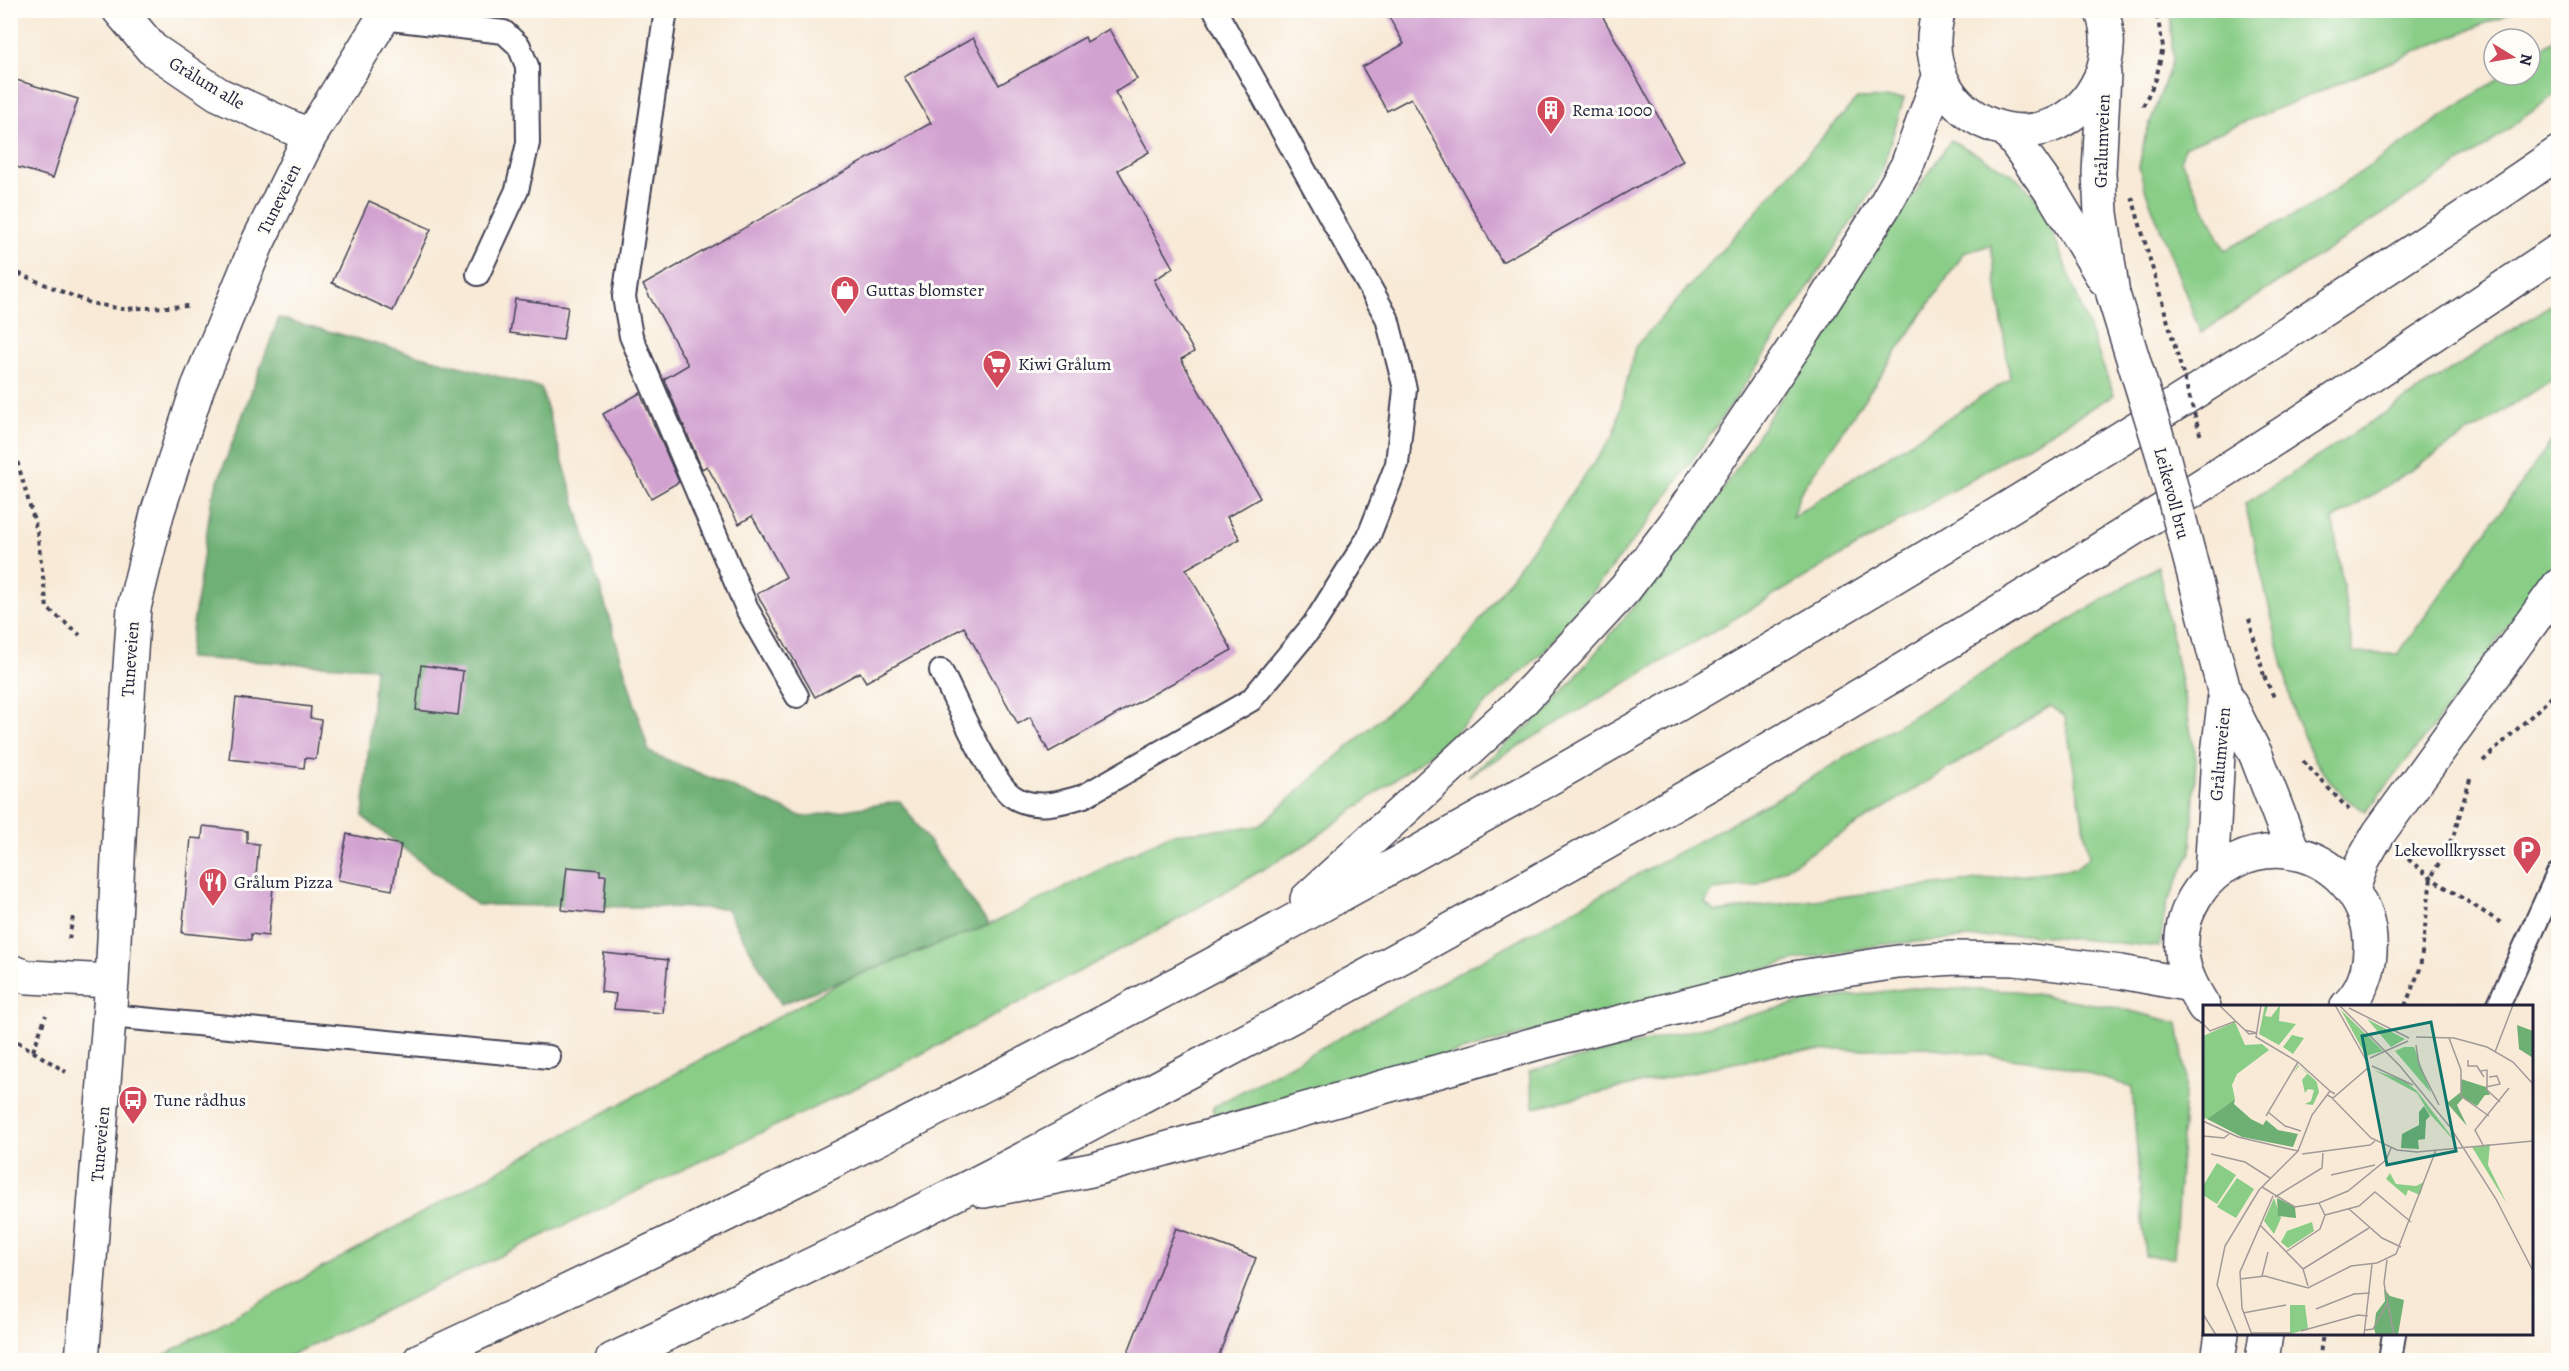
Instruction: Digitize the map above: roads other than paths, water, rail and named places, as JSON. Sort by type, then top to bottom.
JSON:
[{"type":"main road","name":"Grålum alle","points":[[119,10],[152,50],[218,94],[310,136]]},
{"type":"main road","name":"Grålumveien","points":[[2087,219],[2099,173],[2104,69],[2108,44],[2105,19],[2101,10]]},
{"type":"main road","points":[[1939,11],[1933,33],[1934,56],[1940,77],[1951,96],[1967,112],[1986,124],[2007,130],[2032,130],[2056,123],[2077,110],[2094,92],[2104,69]]},
{"type":"main road","name":"Tuneveien","points":[[82,1360],[110,1016],[121,798],[134,608],[157,514],[198,387],[257,244],[310,136],[385,14]]},
{"type":"main road","points":[[1269,935],[1520,703],[1625,589],[1674,525],[1726,450],[1883,208],[1907,166],[1940,77]]},
{"type":"main road","points":[[2007,130],[2087,219]]},
{"type":"main road","points":[[420,1360],[912,1122],[1269,935],[1421,852],[1647,723],[1983,522],[2253,355],[2559,153]]},
{"type":"main road","name":"Leikevoll bru","points":[[2087,219],[2113,294],[2164,459],[2225,694]]},
{"type":"main road","points":[[612,1360],[947,1198],[1268,1030],[1456,927],[1878,684],[2296,425],[2559,250]]},
{"type":"main road","points":[[2353,889],[2363,861],[2379,833],[2559,586]]},
{"type":"main road","name":"Grålumveien","points":[[2225,694],[2256,755],[2293,851]]},
{"type":"main road","name":"Grålumveien","points":[[2211,876],[2218,754],[2225,694]]},
{"type":"main road","points":[[2198,996],[2182,952],[2186,919],[2196,896],[2211,876],[2235,860],[2264,851],[2293,851],[2326,864],[2353,889],[2367,915],[2371,944],[2367,974],[2354,1000],[2348,1005]]},
{"type":"main road","points":[[947,1198],[1091,1170],[1538,1043],[1732,992],[1804,976],[1898,962],[1954,958],[2016,959],[2121,972],[2198,996]]},
{"type":"main road","points":[[10,971],[28,976],[112,981]]},
{"type":"main road","points":[[2218,1360],[2222,1335]]},
{"type":"main road","points":[[2262,1360],[2266,1335]]},
{"type":"lane","points":[[666,10],[624,297],[631,336],[748,611],[797,696]]},
{"type":"lane","points":[[941,671],[995,776],[1012,796],[1033,804],[1057,804],[1084,796],[1251,700],[1314,624],[1368,538],[1397,464],[1405,389],[1387,318],[1215,10]]},
{"type":"lane","points":[[385,14],[504,32],[519,46],[528,66],[528,143],[517,190],[478,274]]},
{"type":"lane","points":[[2498,1005],[2559,874]]},
{"type":"lane","points":[[110,1016],[549,1057]]},
{"type":"lane","points":[[2390,1360],[2394,1335]]},
{"type":"place","name":"Rema 1000","points":[[1551,136]]},
{"type":"place","name":"Guttas blomster","points":[[845,316]]},
{"type":"place","name":"Kiwi Grålum","points":[[997,390]]},
{"type":"place","name":"Lekevollkrysset","points":[[2527,876]]},
{"type":"place","name":"Grålum Pizza","points":[[213,908]]},
{"type":"place","name":"Tune rådhus","points":[[133,1126]]}]
